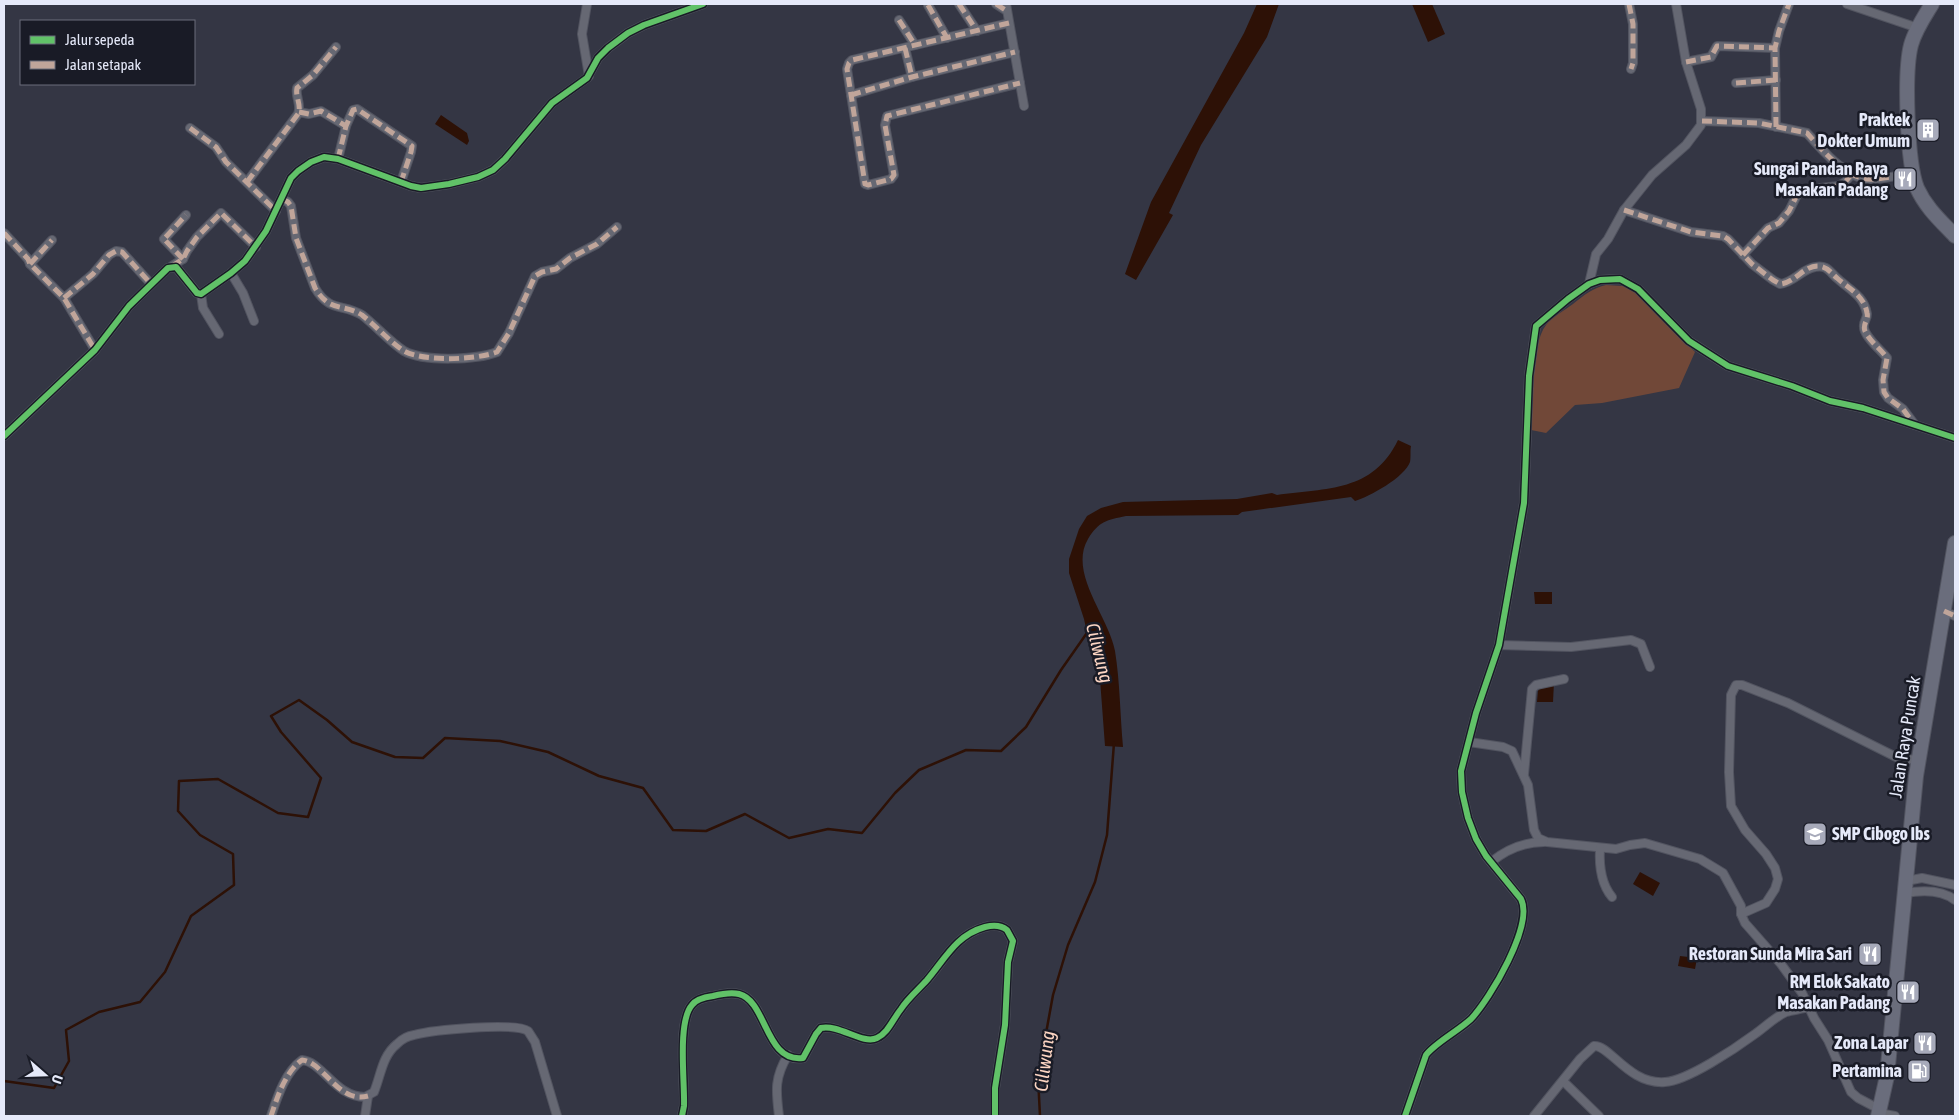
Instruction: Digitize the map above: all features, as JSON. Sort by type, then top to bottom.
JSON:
[{"type":"highway","points":[[1932,4],[1918,28],[1911,46],[1907,73],[1913,173],[1925,202],[1955,236]]},
{"type":"highway","name":"Jalan Raya Puncak","points":[[1879,1115],[1887,1076],[1918,764],[1950,613],[1955,544]]},
{"type":"street","points":[[587,4],[582,34],[589,76]]},
{"type":"street","points":[[200,294],[232,273],[256,247],[276,211],[291,178],[301,168],[324,157],[338,158],[417,188],[449,184],[489,172],[505,159],[552,103],[589,76],[601,54],[628,33],[655,20],[703,4]]},
{"type":"street","points":[[959,4],[977,31]]},
{"type":"street","points":[[996,4],[1006,7],[1024,106]]},
{"type":"street","points":[[1629,4],[1633,24],[1633,63],[1631,70]]},
{"type":"street","points":[[1589,284],[1596,254],[1608,239],[1624,210],[1652,175],[1686,145],[1702,122],[1700,108],[1686,62],[1676,4]]},
{"type":"street","points":[[1776,127],[1775,48],[1789,4]]},
{"type":"street","points":[[1848,4],[1918,28]]},
{"type":"street","points":[[928,5],[947,38]]},
{"type":"street","points":[[899,20],[915,46]]},
{"type":"street","points":[[1009,23],[850,61],[847,69],[865,184],[868,185],[891,179],[894,175],[885,125],[886,116],[1020,83]]},
{"type":"street","points":[[1686,62],[1711,58],[1717,46],[1775,48]]},
{"type":"street","points":[[246,182],[299,112],[300,106],[297,101],[296,89],[313,75],[336,47]]},
{"type":"street","points":[[905,48],[912,77]]},
{"type":"street","points":[[851,95],[912,77],[1015,52]]},
{"type":"street","points":[[1736,83],[1776,80]]},
{"type":"street","points":[[338,158],[346,126],[353,110],[357,109],[410,144],[412,148],[401,182]]},
{"type":"street","points":[[299,112],[309,114],[321,111],[346,126]]},
{"type":"street","points":[[1702,122],[1752,122],[1801,130],[1807,133],[1820,148],[1851,175],[1868,179],[1913,173]]},
{"type":"street","points":[[190,128],[216,148],[226,162],[276,211]]},
{"type":"street","points":[[1743,256],[1768,228],[1779,223],[1789,211],[1797,195],[1803,190],[1838,186],[1851,175]]},
{"type":"street","points":[[282,199],[291,206],[296,238],[315,288],[320,295],[335,307],[354,310],[362,315],[408,352],[438,358],[470,358],[497,352],[509,333],[535,276],[538,273],[556,269],[570,258],[597,244],[617,227]]},
{"type":"street","points":[[1624,210],[1691,232],[1723,236],[1743,256],[1780,284],[1789,282],[1805,270],[1818,266],[1832,271],[1837,279],[1860,297],[1867,310],[1865,330],[1887,358],[1883,380],[1884,392],[1888,398],[1903,409],[1915,425]]},
{"type":"street","points":[[4,436],[94,350],[129,306],[151,284],[183,259],[197,237],[221,213],[256,247]]},
{"type":"street","points":[[183,259],[164,239],[186,215]]},
{"type":"street","points":[[4,233],[28,259],[30,264],[64,298],[94,350]]},
{"type":"street","points":[[30,264],[52,240]]},
{"type":"street","points":[[64,298],[93,274],[109,255],[116,251],[122,252],[151,284]]},
{"type":"street","points":[[172,266],[179,269],[196,293],[200,294]]},
{"type":"street","points":[[232,273],[243,293],[254,321]]},
{"type":"street","points":[[1405,1116],[1426,1055],[1470,1019],[1486,1000],[1519,936],[1524,906],[1521,899],[1491,862],[1476,839],[1468,818],[1462,792],[1461,771],[1476,713],[1499,645],[1524,503],[1529,376],[1536,326],[1589,284],[1600,280],[1613,279],[1630,283],[1689,341],[1728,366],[1792,386],[1830,401],[1863,408],[1955,438]]},
{"type":"street","points":[[200,294],[203,308],[220,334]]},
{"type":"street","points":[[1499,645],[1571,647],[1631,640],[1641,644],[1650,667]]},
{"type":"street","points":[[1524,776],[1532,690],[1536,685],[1564,679]]},
{"type":"street","points":[[1741,914],[1769,900],[1778,879],[1775,868],[1766,854],[1745,830],[1731,806],[1729,772],[1731,695],[1736,685],[1742,685],[1788,703],[1896,757],[1915,760],[1918,764]]},
{"type":"street","points":[[1469,742],[1510,749],[1516,756],[1529,790],[1536,836],[1547,842]]},
{"type":"street","points":[[1491,862],[1504,852],[1530,842],[1616,849],[1645,843],[1700,859],[1723,873],[1740,906],[1745,924],[1791,976],[1802,993],[1828,1040],[1851,1092],[1858,1098],[1878,1108],[1879,1115],[1895,1116]]},
{"type":"street","points":[[1600,848],[1603,882],[1612,897]]},
{"type":"street","points":[[1906,887],[1922,878],[1955,885]]},
{"type":"street","points":[[1906,887],[1947,895],[1955,900]]},
{"type":"street","points":[[682,1116],[685,1091],[683,1030],[688,1011],[695,1002],[716,995],[734,993],[743,995],[755,1008],[775,1044],[788,1055],[803,1058],[821,1028],[841,1030],[868,1040],[876,1039],[884,1033],[904,1005],[927,980],[955,943],[967,934],[994,926],[1004,927],[1010,933],[1013,946],[1008,962],[1005,1025],[994,1088],[995,1116]]},
{"type":"street","points":[[1534,1116],[1588,1050],[1596,1045],[1602,1047],[1625,1069],[1638,1077],[1656,1082],[1668,1082],[1688,1074],[1726,1053],[1787,1012],[1809,1007]]},
{"type":"street","points":[[271,1116],[286,1080],[296,1065],[302,1060],[311,1064],[348,1094],[356,1097],[368,1096],[374,1092],[391,1049],[404,1038],[441,1030],[515,1027],[528,1031],[535,1042],[557,1116]]},
{"type":"street","points":[[779,1116],[776,1084],[788,1055]]},
{"type":"street","points":[[1562,1081],[1599,1116]]},
{"type":"street","points":[[364,1116],[368,1096]]},
{"type":"shaded area","points":[[1606,285],[1623,286],[1634,291],[1695,352],[1679,388],[1602,403],[1575,405],[1546,433],[1531,430],[1533,375],[1537,346],[1541,334],[1546,325],[1555,316],[1589,292]]},
{"type":"water","points":[[1257,4],[1279,4],[1267,37],[1201,145],[1169,213],[1173,215],[1136,280],[1125,274],[1151,202],[1244,33]]},
{"type":"water","points":[[1412,4],[1432,4],[1445,34],[1428,42]]},
{"type":"water","points":[[441,115],[467,133],[469,141],[467,145],[435,124]]},
{"type":"water","points":[[1398,440],[1411,446],[1410,462],[1407,468],[1386,486],[1355,501],[1351,497],[1242,512],[1238,515],[1126,516],[1104,522],[1096,528],[1088,539],[1083,552],[1083,566],[1086,580],[1115,651],[1123,747],[1105,746],[1100,679],[1069,573],[1069,559],[1079,529],[1087,516],[1101,508],[1123,502],[1237,499],[1272,493],[1277,495],[1331,488],[1362,478],[1376,470],[1388,457]]},
{"type":"water","points":[[1534,592],[1552,592],[1552,604],[1535,604]]},
{"type":"water","points":[[1554,682],[1553,702],[1537,702],[1538,691],[1543,685]]},
{"type":"water","points":[[1640,872],[1660,883],[1653,896],[1633,884]]},
{"type":"water","points":[[1680,956],[1697,958],[1695,969],[1678,966]]},
{"type":"waterway","points":[[4,1081],[54,1088],[69,1061],[66,1030],[99,1012],[140,1002],[165,972],[191,916],[234,885],[233,854],[200,835],[178,811],[179,781],[218,779],[278,813],[308,817],[321,778],[281,732],[271,716],[299,700],[327,720],[352,742],[395,757],[423,758],[445,738],[500,741],[548,752],[599,776],[643,788],[673,830],[706,831],[745,814],[789,838],[828,829],[862,833],[895,793],[919,770],[966,750],[1001,751],[1026,727],[1061,670],[1089,630]]},
{"type":"waterway","name":"Ciliwung","points":[[1040,1116],[1038,1077],[1053,995],[1068,945],[1095,882],[1107,835],[1114,743]]},
{"type":"marked path","points":[[959,4],[977,31]]},
{"type":"marked path","points":[[996,4],[1007,11]]},
{"type":"marked path","points":[[1629,4],[1633,24],[1633,63],[1631,69]]},
{"type":"marked path","points":[[1776,127],[1775,48],[1789,4]]},
{"type":"marked path","points":[[928,5],[947,38]]},
{"type":"marked path","points":[[899,20],[915,45]]},
{"type":"marked path","points":[[1009,23],[852,60],[849,63],[847,69],[865,184],[868,185],[891,179],[894,175],[885,125],[887,116],[1020,83]]},
{"type":"marked path","points":[[1686,62],[1711,57],[1717,46],[1775,48]]},
{"type":"marked path","points":[[247,182],[298,114],[297,88],[313,75],[336,47]]},
{"type":"marked path","points":[[905,48],[912,77]]},
{"type":"marked path","points":[[851,95],[912,77],[1015,52]]},
{"type":"marked path","points":[[1736,83],[1776,80]]},
{"type":"marked path","points":[[338,159],[346,126],[353,110],[357,109],[412,146],[401,182]]},
{"type":"marked path","points":[[299,112],[309,114],[321,111],[346,126]]},
{"type":"marked path","points":[[1702,121],[1759,123],[1807,133],[1842,168],[1867,179],[1913,173]]},
{"type":"marked path","points":[[190,128],[216,147],[226,162],[276,211]]},
{"type":"marked path","points":[[1743,255],[1768,228],[1779,223],[1789,211],[1797,195],[1803,190],[1838,186],[1851,175]]},
{"type":"marked path","points":[[282,199],[291,206],[296,238],[315,288],[321,296],[331,304],[362,315],[404,351],[424,357],[450,359],[476,357],[497,352],[509,333],[535,276],[542,272],[556,269],[570,258],[597,244],[617,227]]},
{"type":"marked path","points":[[1624,210],[1691,232],[1723,236],[1752,264],[1780,284],[1790,281],[1803,271],[1813,267],[1818,266],[1829,270],[1863,301],[1867,315],[1864,326],[1865,331],[1887,358],[1883,380],[1884,392],[1888,398],[1903,409],[1913,423]]},
{"type":"marked path","points":[[172,266],[183,259],[197,237],[221,213],[256,247]]},
{"type":"marked path","points":[[183,259],[164,239],[186,215]]},
{"type":"marked path","points":[[4,233],[28,259],[30,264],[64,298],[95,350]]},
{"type":"marked path","points":[[30,264],[52,240]]},
{"type":"marked path","points":[[64,298],[93,274],[109,255],[116,251],[122,252],[151,284]]},
{"type":"marked path","points":[[1944,611],[1955,616]]},
{"type":"marked path","points":[[271,1116],[286,1078],[302,1060],[310,1062],[348,1094],[357,1097],[368,1096]]},
{"type":"cycle path","points":[[4,436],[95,350],[129,306],[168,268],[176,267],[197,293],[201,294],[245,261],[266,231],[291,178],[311,162],[324,157],[338,159],[421,188],[478,177],[493,170],[505,159],[552,103],[587,78],[598,58],[608,48],[628,33],[644,25],[703,4]]},
{"type":"cycle path","points":[[1405,1116],[1426,1055],[1471,1019],[1479,1009],[1499,979],[1516,943],[1521,926],[1523,911],[1521,899],[1486,856],[1476,839],[1468,818],[1462,792],[1461,771],[1476,713],[1499,645],[1524,503],[1529,376],[1536,326],[1589,284],[1600,280],[1620,279],[1638,289],[1689,341],[1728,366],[1792,386],[1830,401],[1863,408],[1955,438]]},
{"type":"cycle path","points":[[682,1116],[684,1106],[683,1038],[687,1013],[696,1001],[723,994],[739,994],[748,999],[755,1008],[773,1042],[781,1051],[790,1057],[803,1058],[821,1028],[835,1029],[865,1039],[881,1036],[907,1001],[959,942],[975,931],[994,926],[1007,930],[1013,941],[1008,962],[1005,1025],[995,1088],[995,1116]]},
{"type":"place","name":"Praktek Dokter Umum","points":[[1928,130]]},
{"type":"place","name":"Sungai Pandan Raya Masakan Padang","points":[[1905,179]]},
{"type":"place","name":"SMP Cibogo Ibs","points":[[1815,834]]},
{"type":"place","name":"Restoran Sunda Mira Sari","points":[[1870,954]]},
{"type":"place","name":"RM Elok Sakato Masakan Padang","points":[[1908,992]]},
{"type":"place","name":"Zona Lapar","points":[[1925,1043]]},
{"type":"place","name":"Pertamina","points":[[1919,1071]]}]
